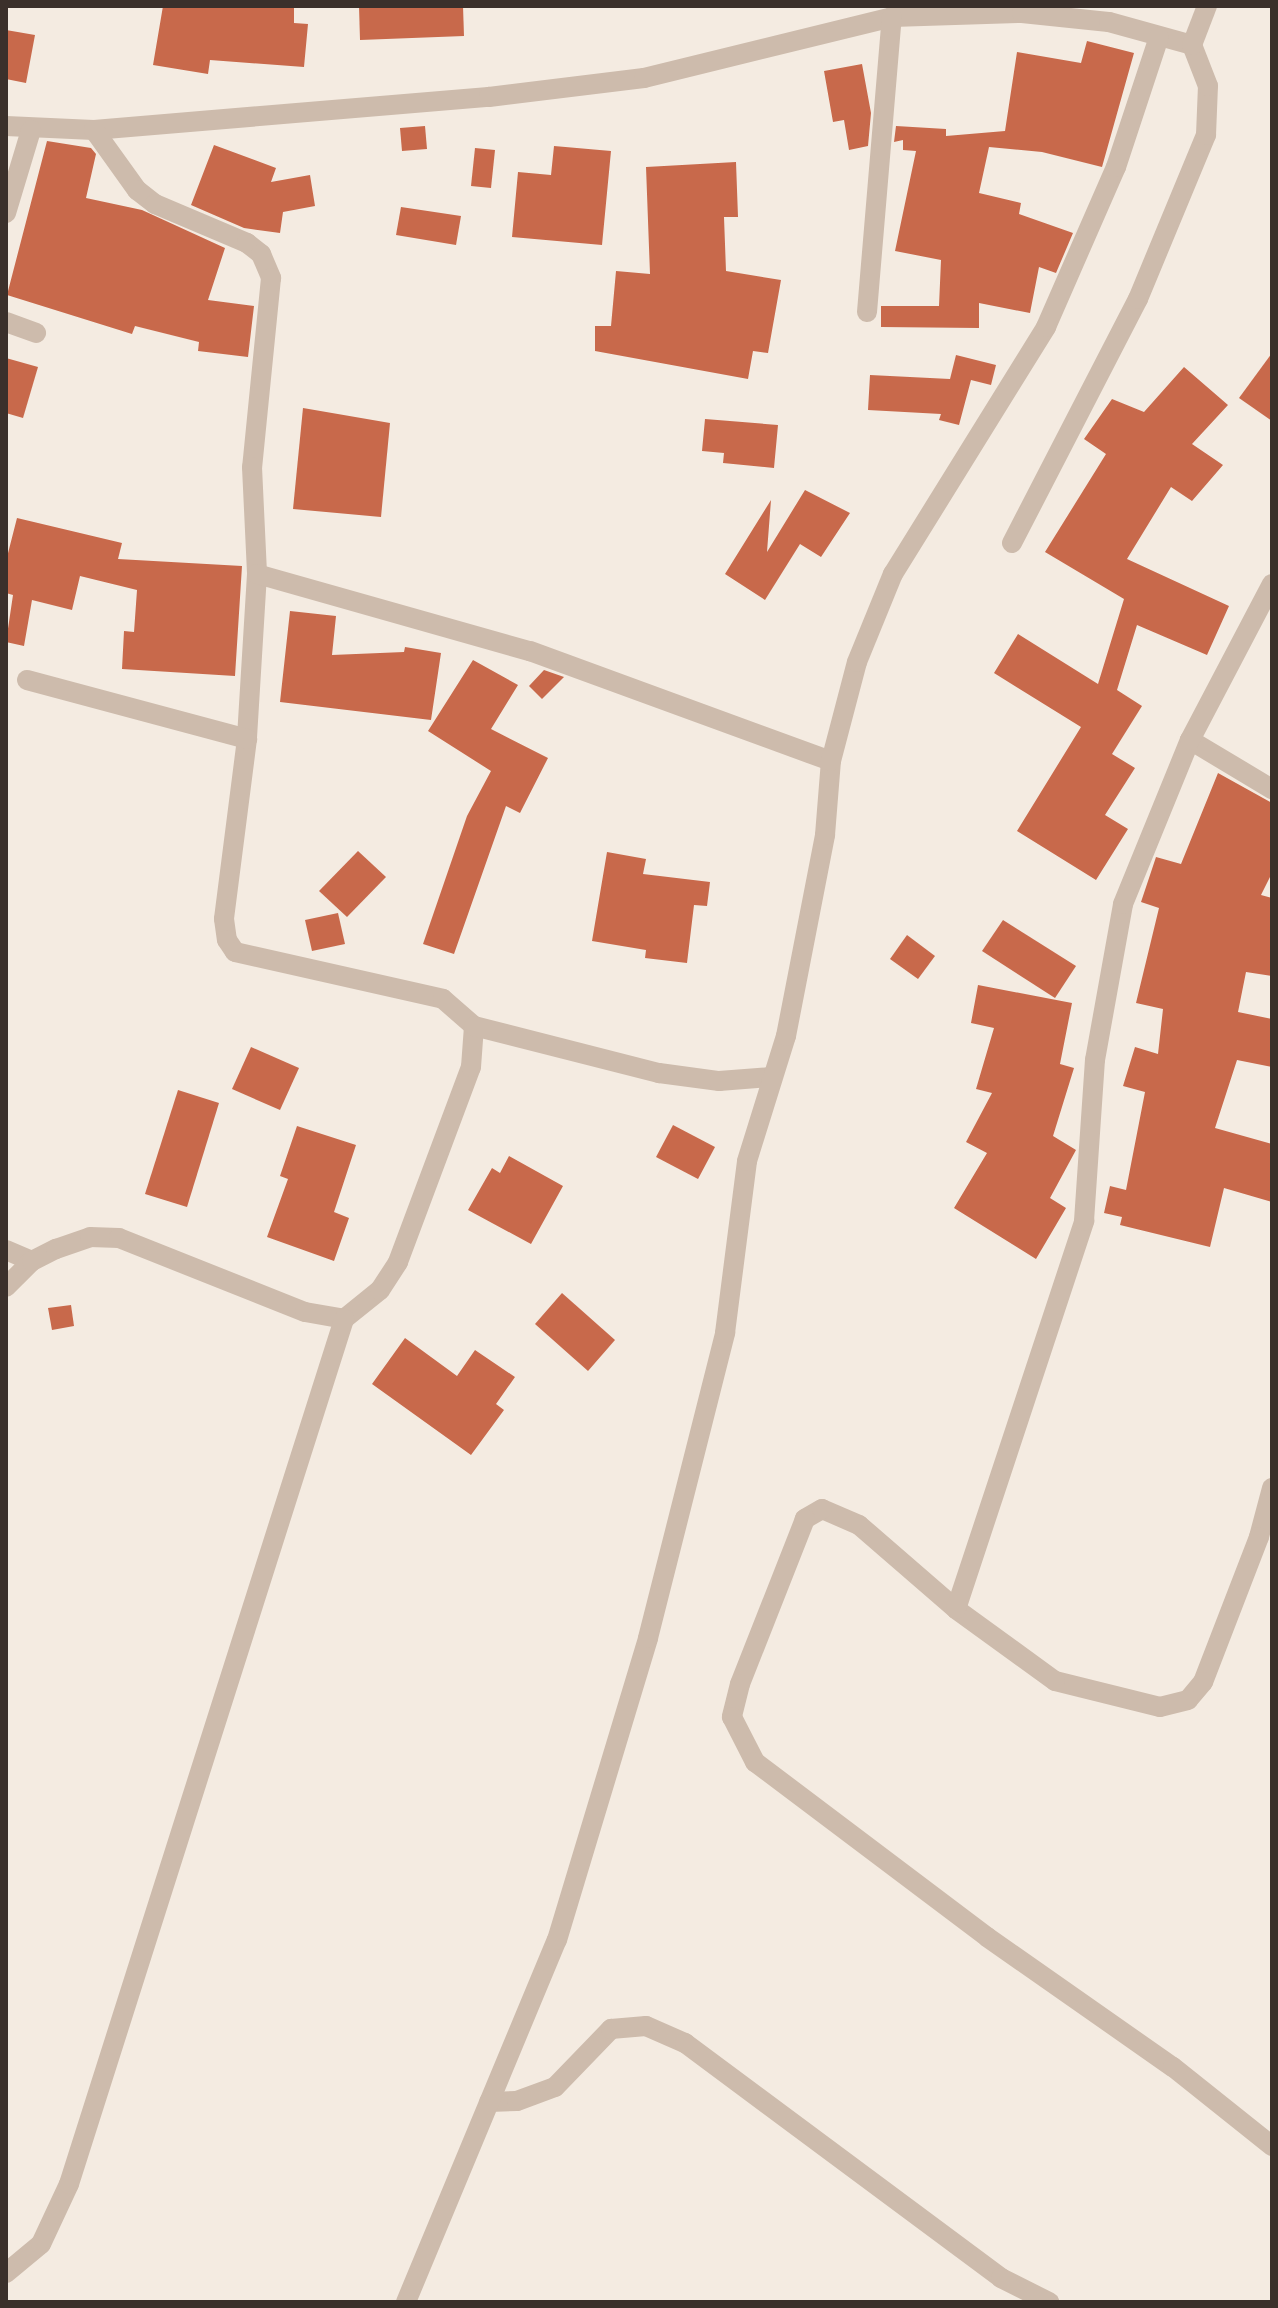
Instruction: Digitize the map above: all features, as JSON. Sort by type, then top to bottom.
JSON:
[{"type":"street","points":[[1012,543],[1138,299],[1206,135],[1208,86],[1192,45],[1207,6]]},
{"type":"street","points":[[6,126],[31,130],[94,130],[489,97],[644,78],[892,17],[992,9],[1109,22],[1192,45]]},
{"type":"street","points":[[867,312],[892,17]]},
{"type":"street","points":[[406,2302],[557,1940],[648,1638],[725,1333],[747,1161],[786,1036],[825,835],[831,761],[857,662],[893,574],[1046,327],[1116,167],[1159,37]]},
{"type":"street","points":[[6,213],[31,130]]},
{"type":"street","points":[[94,130],[137,190],[155,204],[247,243],[261,254],[271,278],[252,467],[257,574],[247,739],[224,919],[235,952],[443,999],[474,1026],[659,1073],[719,1081],[771,1077]]},
{"type":"street","points":[[6,322],[36,333]]},
{"type":"street","points":[[257,574],[530,651],[831,761]]},
{"type":"street","points":[[956,1609],[1084,1221],[1095,1060],[1123,904],[1190,740],[1272,584]]},
{"type":"street","points":[[27,680],[247,739]]},
{"type":"street","points":[[1190,740],[1272,789]]},
{"type":"street","points":[[6,2273],[41,2244],[69,2184],[344,1319],[380,1290],[398,1262],[471,1067],[474,1026]]},
{"type":"street","points":[[6,1287],[32,1261],[90,1237],[119,1238],[305,1312],[344,1319]]},
{"type":"street","points":[[6,1250],[32,1261]]},
{"type":"street","points":[[1272,1488],[1203,1682],[1188,1700],[1160,1707],[1055,1681],[956,1609],[859,1525],[822,1509],[805,1519],[740,1684],[732,1717],[755,1762],[987,1937],[1173,2067],[1272,2146]]},
{"type":"street","points":[[489,2102],[517,2101],[555,2087],[611,2029],[646,2026],[685,2043],[1001,2278],[1049,2302]]},
{"type":"building","points":[[163,6],[294,6],[294,23],[308,24],[304,67],[210,60],[208,74],[153,65]]},
{"type":"building","points":[[359,6],[463,6],[464,36],[360,40]]},
{"type":"building","points":[[6,30],[35,35],[26,83],[6,79]]},
{"type":"building","points":[[1087,41],[1134,53],[1102,167],[1042,152],[989,147],[979,193],[1021,203],[1019,214],[1073,233],[1056,273],[1039,267],[1030,313],[979,303],[979,328],[881,327],[881,306],[939,306],[941,260],[895,251],[916,151],[903,150],[903,140],[894,142],[896,126],[946,129],[946,136],[1005,131],[1017,52],[1081,63]]},
{"type":"building","points":[[862,64],[871,113],[868,146],[849,150],[844,120],[833,122],[824,71]]},
{"type":"building","points":[[425,126],[427,149],[402,151],[400,128]]},
{"type":"building","points":[[47,141],[91,148],[96,154],[86,198],[142,210],[225,248],[208,300],[254,306],[248,357],[198,351],[199,342],[135,326],[132,334],[7,295]]},
{"type":"building","points":[[214,145],[276,168],[271,182],[310,175],[315,206],[283,212],[280,233],[244,228],[191,205]]},
{"type":"building","points":[[554,146],[611,151],[602,245],[512,237],[518,172],[551,175]]},
{"type":"building","points":[[475,148],[495,150],[491,188],[471,186]]},
{"type":"building","points":[[736,162],[738,217],[724,217],[726,271],[781,280],[768,353],[753,351],[748,379],[595,351],[595,326],[611,326],[616,271],[650,274],[646,167]]},
{"type":"building","points":[[401,207],[461,216],[456,245],[396,235]]},
{"type":"building","points":[[1272,353],[1272,421],[1239,398]]},
{"type":"building","points":[[956,355],[996,365],[991,385],[971,380],[959,425],[939,420],[941,414],[868,410],[870,375],[950,379]]},
{"type":"building","points":[[6,358],[38,367],[23,418],[6,413]]},
{"type":"building","points":[[1184,367],[1228,405],[1192,444],[1223,465],[1192,501],[1171,487],[1127,559],[1229,606],[1207,655],[1137,625],[1117,690],[1142,706],[1112,754],[1135,768],[1105,815],[1128,829],[1096,880],[1017,831],[1081,727],[994,673],[1018,634],[1098,684],[1124,599],[1045,552],[1106,454],[1084,439],[1112,399],[1144,412]]},
{"type":"building","points":[[303,408],[390,423],[381,517],[293,509]]},
{"type":"building","points":[[705,419],[778,425],[774,468],[723,463],[724,453],[702,451]]},
{"type":"building","points":[[805,490],[850,513],[821,557],[800,544],[765,600],[725,574],[771,500],[767,552]]},
{"type":"building","points":[[17,518],[122,543],[118,559],[242,566],[235,676],[122,669],[124,631],[134,632],[137,590],[80,576],[72,610],[32,600],[24,646],[6,642],[13,595],[6,593],[6,561]]},
{"type":"building","points":[[290,611],[336,616],[332,655],[404,652],[405,647],[441,653],[431,720],[280,702]]},
{"type":"building","points":[[473,660],[518,685],[491,729],[548,758],[520,813],[506,806],[454,954],[423,944],[467,816],[491,771],[428,731]]},
{"type":"building","points":[[544,670],[564,677],[542,699],[529,686]]},
{"type":"building","points":[[1218,773],[1272,803],[1272,873],[1261,895],[1272,898],[1272,976],[1246,972],[1238,1012],[1272,1019],[1272,1067],[1237,1060],[1215,1128],[1272,1144],[1272,1202],[1224,1188],[1210,1247],[1120,1225],[1122,1217],[1104,1213],[1110,1186],[1126,1190],[1145,1092],[1123,1086],[1135,1047],[1158,1054],[1163,1009],[1136,1003],[1159,908],[1141,902],[1156,857],[1181,864]]},
{"type":"building","points":[[358,851],[386,877],[347,917],[319,891]]},
{"type":"building","points":[[607,852],[646,859],[643,874],[710,882],[707,906],[694,905],[687,963],[645,958],[646,950],[592,941]]},
{"type":"building","points":[[338,913],[345,944],[312,951],[305,920]]},
{"type":"building","points":[[1003,920],[1076,966],[1055,998],[982,951]]},
{"type":"building","points":[[907,935],[935,956],[918,979],[890,959]]},
{"type":"building","points":[[978,985],[1072,1003],[1060,1064],[1074,1068],[1053,1136],[1076,1150],[1050,1198],[1066,1208],[1036,1259],[954,1208],[987,1153],[966,1142],[992,1093],[976,1089],[994,1028],[971,1023]]},
{"type":"building","points":[[251,1047],[299,1068],[280,1110],[232,1089]]},
{"type":"building","points":[[178,1090],[219,1103],[187,1207],[145,1194]]},
{"type":"building","points":[[673,1125],[715,1147],[698,1179],[656,1157]]},
{"type":"building","points":[[297,1126],[356,1145],[334,1212],[349,1218],[334,1261],[267,1237],[288,1179],[280,1176]]},
{"type":"building","points":[[509,1156],[563,1186],[531,1244],[468,1210],[492,1168],[500,1173]]},
{"type":"building","points":[[562,1293],[615,1340],[588,1371],[535,1324]]},
{"type":"building","points":[[71,1305],[74,1326],[52,1330],[48,1308]]},
{"type":"building","points":[[405,1338],[457,1376],[475,1350],[515,1377],[496,1404],[504,1410],[471,1455],[372,1384]]}]
